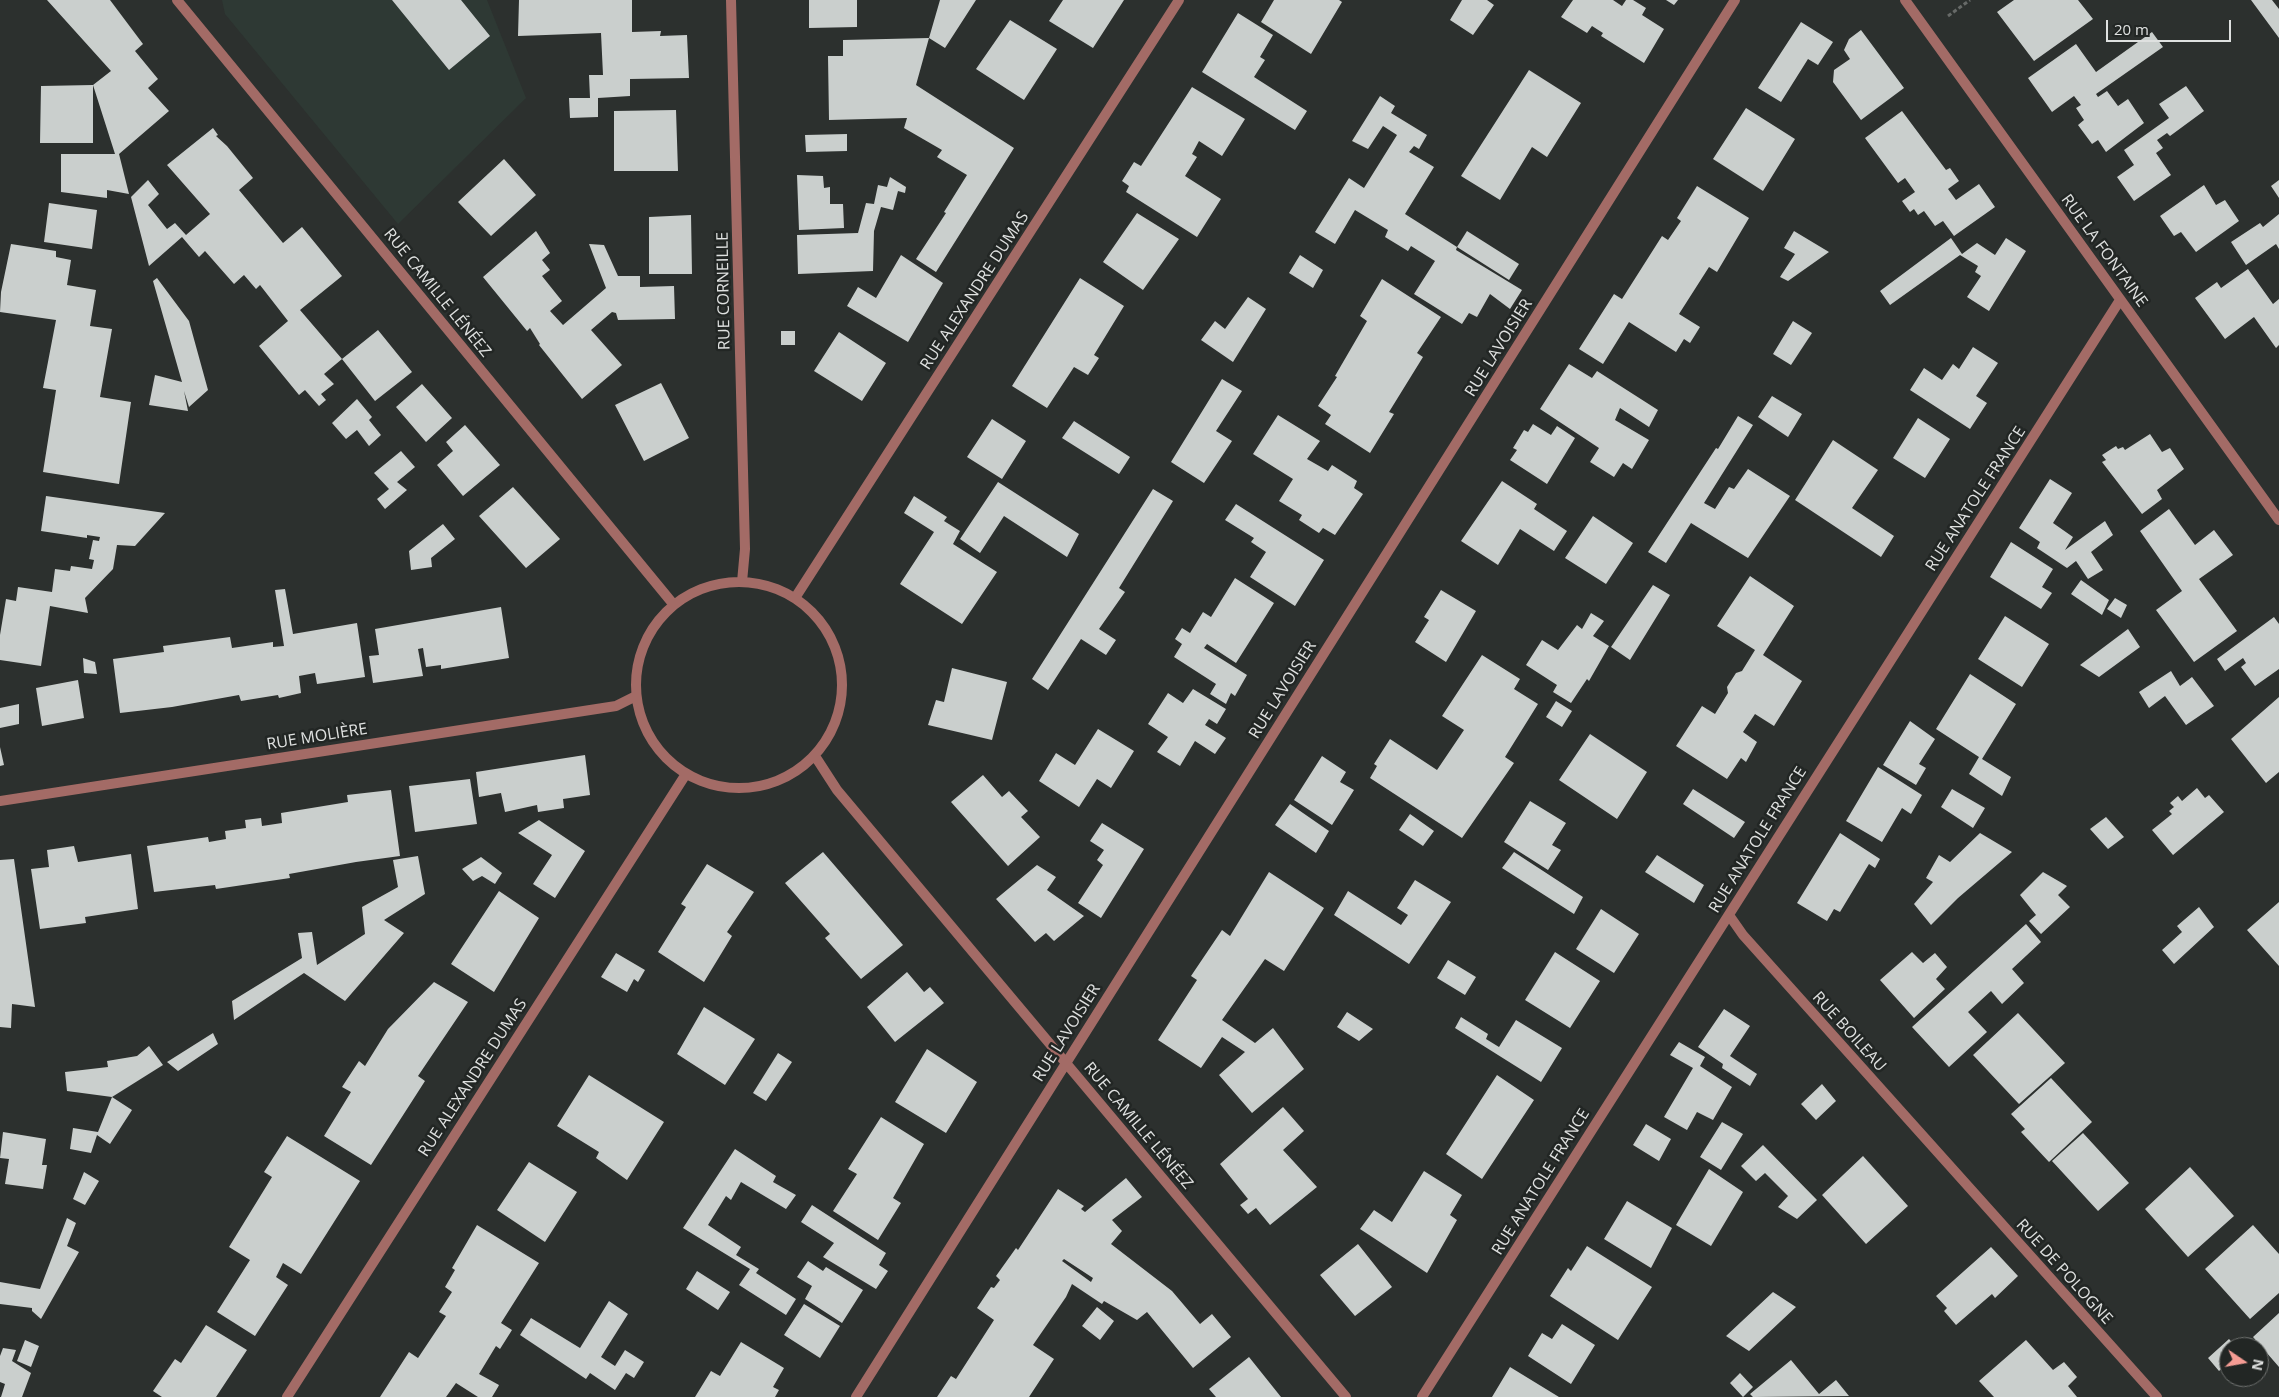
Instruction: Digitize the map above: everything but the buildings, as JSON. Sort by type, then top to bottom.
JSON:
[{"type":"street","name":"RUE CAMILLE LÉNÉEZ","points":[[176,0],[674,604]]},
{"type":"street","name":"RUE CORNEILLE","points":[[732,0],[745,549],[742,582]]},
{"type":"street","name":"RUE ALEXANDRE DUMAS","points":[[796,598],[1179,0]]},
{"type":"street","name":"RUE LAVOISIER","points":[[856,1397],[1735,0]]},
{"type":"street","name":"RUE LA FONTAINE","points":[[1905,0],[2279,520]]},
{"type":"street","name":"RUE ANATOLE FRANCE","points":[[1422,1397],[2120,300]]},
{"type":"street","points":[[742,582],[770,586],[796,598],[822,623],[838,655],[842,691],[834,726],[815,756],[787,778],[754,788],[718,787],[686,774],[662,754],[644,727],[636,696],[638,662],[652,631],[674,604],[710,586],[742,582]]},
{"type":"street","name":"RUE MOLIÈRE","points":[[0,801],[616,706],[636,696]]},
{"type":"street","name":"RUE CAMILLE LÉNÉEZ","points":[[815,756],[837,790],[1346,1397]]},
{"type":"street","name":"RUE ALEXANDRE DUMAS","points":[[286,1397],[686,774]]},
{"type":"street","name":"RUE BOILEAU","points":[[1728,915],[1743,935],[1949,1167]]},
{"type":"street","name":"RUE DE POLOGNE","points":[[1949,1167],[2157,1397]]},
{"type":"shaded area","points":[[222,0],[487,0],[526,98],[398,224],[225,14]]}]
